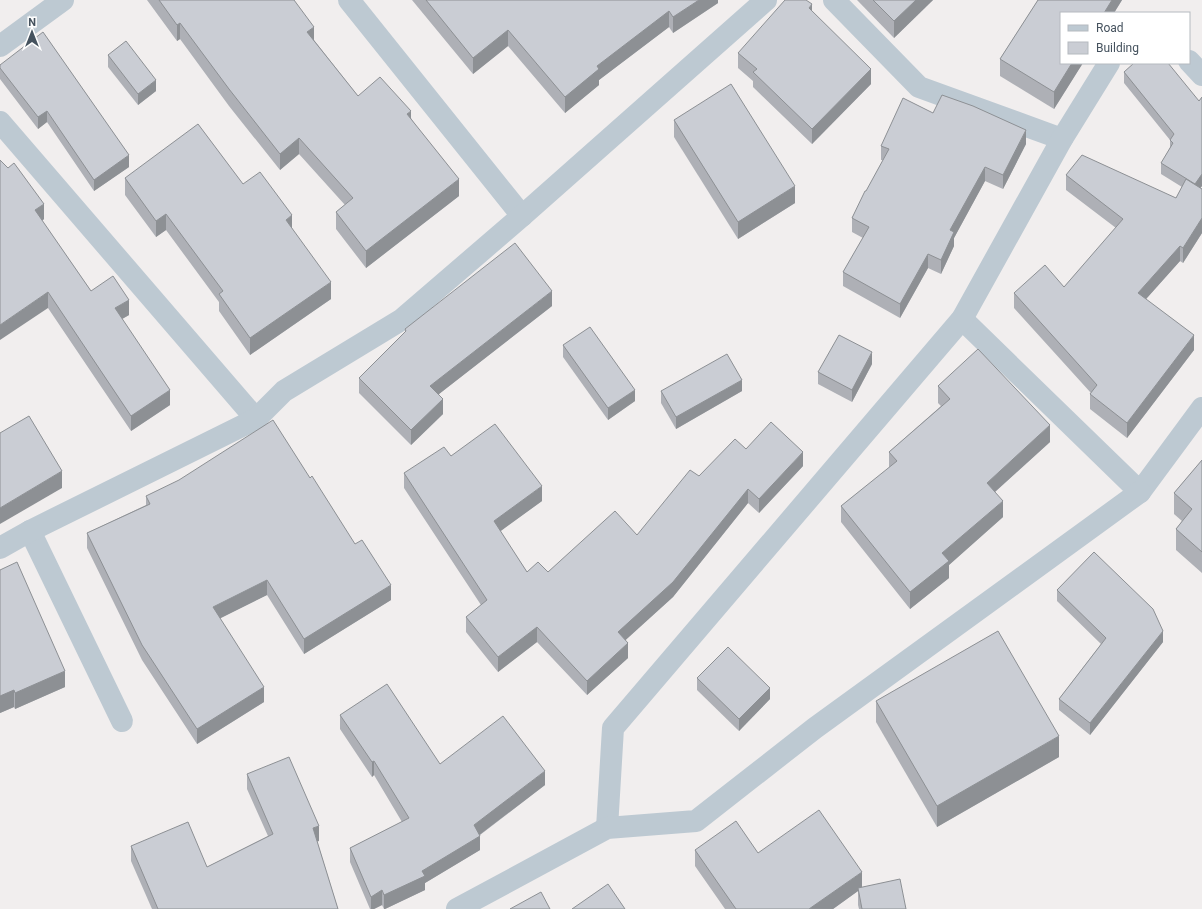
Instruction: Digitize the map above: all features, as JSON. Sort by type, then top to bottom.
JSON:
[{"type":"street","points":[[0,46],[63,0]]},
{"type":"street","points":[[349,0],[522,216]]},
{"type":"street","points":[[0,548],[30,531],[256,419],[284,391],[400,320],[522,216],[766,0]]},
{"type":"street","points":[[834,0],[919,87],[1062,139]]},
{"type":"street","points":[[1190,62],[1202,75]]},
{"type":"street","points":[[607,828],[613,728],[962,319],[1062,139],[1108,64]]},
{"type":"street","points":[[0,122],[256,419]]},
{"type":"street","points":[[962,319],[1140,492]]},
{"type":"street","points":[[457,909],[607,828],[696,821],[815,728],[1140,492],[1202,408]]},
{"type":"street","points":[[30,531],[122,721]]},
{"type":"building","points":[[159,0],[294,0],[314,27],[307,32],[358,96],[380,77],[411,111],[407,114],[459,179],[366,251],[336,212],[353,198],[299,138],[280,154],[180,23],[177,25]]},
{"type":"building","points":[[426,0],[699,0],[673,17],[669,11],[597,66],[599,69],[565,97],[508,30],[473,58]]},
{"type":"building","points":[[785,0],[806,0],[812,4],[809,8],[871,69],[812,129],[753,72],[757,69],[738,53]]},
{"type":"building","points":[[873,0],[916,0],[894,21]]},
{"type":"building","points":[[1038,0],[1112,0],[1105,12],[1060,12],[1060,64],[1071,64],[1054,92],[1000,59]]},
{"type":"building","points":[[43,32],[129,155],[94,180],[47,111],[38,117],[0,68],[0,65]]},
{"type":"building","points":[[126,41],[156,80],[138,94],[108,55]]},
{"type":"building","points":[[1133,64],[1169,64],[1199,101],[1202,97],[1202,174],[1195,184],[1161,163],[1173,143],[1170,140],[1174,134],[1124,72]]},
{"type":"building","points":[[731,84],[795,186],[738,222],[674,120]]},
{"type":"building","points":[[942,95],[973,106],[1026,130],[1003,175],[985,167],[950,230],[954,232],[941,260],[928,254],[900,304],[843,272],[869,227],[852,218],[865,191],[889,149],[881,146],[903,98],[933,113]]},
{"type":"building","points":[[198,124],[243,184],[260,172],[292,215],[286,220],[331,282],[250,338],[219,294],[223,291],[166,214],[156,221],[125,178]]},
{"type":"building","points":[[1082,155],[1176,198],[1186,179],[1202,189],[1202,218],[1183,248],[1180,246],[1138,293],[1194,335],[1127,423],[1090,394],[1097,385],[1014,293],[1045,265],[1064,287],[1123,219],[1066,175]]},
{"type":"building","points":[[0,160],[8,168],[14,163],[44,204],[35,210],[91,291],[113,276],[129,300],[115,308],[170,390],[131,416],[48,292],[0,325]]},
{"type":"building","points":[[515,243],[552,291],[430,386],[443,399],[411,430],[359,378],[406,331],[405,329]]},
{"type":"building","points":[[590,327],[635,390],[608,408],[563,345]]},
{"type":"building","points":[[839,335],[872,352],[852,390],[818,372]]},
{"type":"building","points":[[978,349],[1050,425],[987,483],[1003,501],[942,553],[949,561],[910,592],[841,506],[897,461],[889,452],[950,399],[938,386]]},
{"type":"building","points":[[727,354],[742,380],[676,417],[661,391]]},
{"type":"building","points":[[29,416],[62,471],[0,508],[0,433]]},
{"type":"building","points":[[273,420],[310,478],[312,476],[355,544],[362,540],[391,585],[304,639],[267,580],[213,607],[264,687],[197,729],[142,645],[87,533],[150,504],[146,496],[179,480]]},
{"type":"building","points":[[771,422],[803,452],[759,499],[748,489],[673,582],[618,632],[628,643],[587,681],[537,627],[498,657],[466,617],[487,600],[404,473],[444,447],[451,456],[495,424],[542,486],[494,521],[527,572],[538,562],[548,572],[615,511],[637,535],[690,470],[699,476],[735,439],[746,449]]},
{"type":"building","points":[[1202,460],[1202,552],[1176,529],[1192,509],[1174,493]]},
{"type":"building","points":[[1094,552],[1153,609],[1163,631],[1090,723],[1059,699],[1106,638],[1057,590]]},
{"type":"building","points":[[17,562],[65,671],[15,693],[14,690],[0,696],[0,570]]},
{"type":"building","points":[[998,631],[1059,736],[937,806],[876,701]]},
{"type":"building","points":[[728,647],[770,688],[739,719],[697,678]]},
{"type":"building","points":[[387,684],[440,764],[503,716],[545,771],[474,825],[480,836],[422,871],[425,876],[384,895],[382,890],[371,897],[350,848],[409,818],[374,761],[372,762],[340,715]]},
{"type":"building","points":[[289,757],[319,826],[313,828],[338,909],[158,909],[131,846],[188,822],[207,867],[273,834],[247,774]]},
{"type":"building","points":[[819,810],[862,872],[809,909],[736,909],[695,850],[736,821],[758,853]]},
{"type":"building","points":[[900,879],[906,909],[862,909],[858,888]]},
{"type":"building","points":[[608,884],[625,909],[572,909]]},
{"type":"building","points":[[541,892],[550,909],[510,909]]}]
